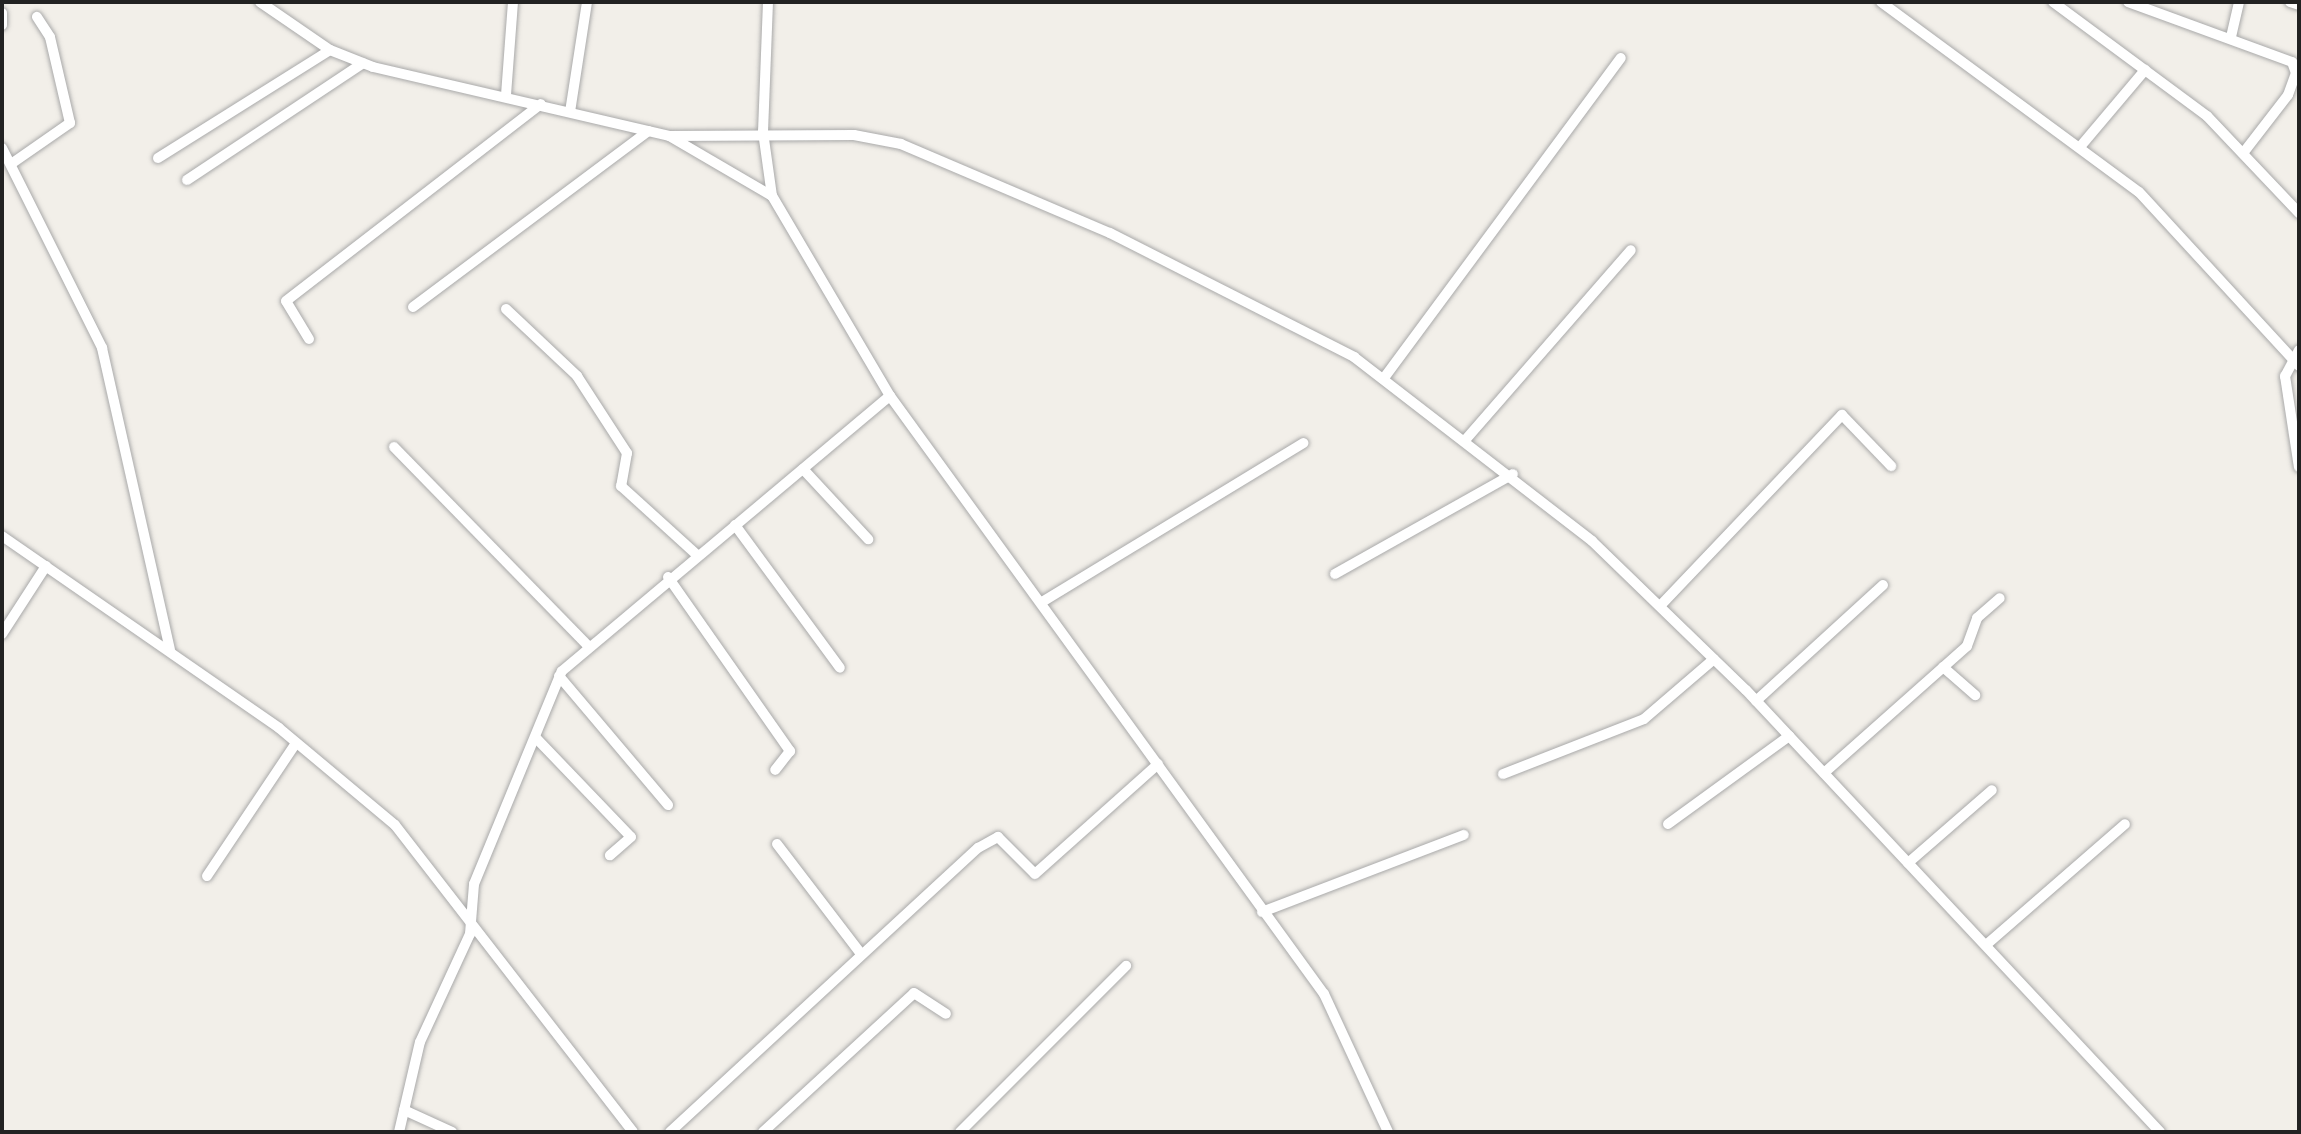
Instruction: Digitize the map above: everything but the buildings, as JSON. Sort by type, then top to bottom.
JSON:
[{"type":"street","points":[[260,2],[330,50],[363,63],[669,136],[763,132],[901,144],[1110,233],[1384,378],[1513,474],[1660,606],[1756,701],[2160,1132]]},
{"type":"street","points":[[506,95],[513,2]]},
{"type":"street","points":[[570,112],[587,2]]},
{"type":"street","points":[[768,2],[763,132],[772,196],[890,396],[1334,1009],[1388,1132]]},
{"type":"street","points":[[1881,2],[2139,192],[2294,363]]},
{"type":"street","points":[[2053,2],[2145,70],[2244,152],[2299,213]]},
{"type":"street","points":[[2128,2],[2281,54],[2296,73],[2244,152]]},
{"type":"street","points":[[2231,37],[2239,2]]},
{"type":"street","points":[[2290,2],[2299,5]]},
{"type":"street","points":[[2,13],[2,25]]},
{"type":"street","points":[[11,164],[70,123],[50,37],[37,17]]},
{"type":"street","points":[[158,158],[330,50]]},
{"type":"street","points":[[1384,378],[1621,58]]},
{"type":"street","points":[[187,180],[363,63]]},
{"type":"street","points":[[2080,147],[2145,70]]},
{"type":"street","points":[[309,339],[286,301],[541,104]]},
{"type":"street","points":[[413,307],[648,131]]},
{"type":"street","points":[[669,136],[772,196]]},
{"type":"street","points":[[2,148],[102,348],[170,649]]},
{"type":"street","points":[[1467,438],[1631,250]]},
{"type":"street","points":[[506,309],[577,376],[627,453],[621,486],[696,554]]},
{"type":"street","points":[[2299,350],[2294,363],[2299,467]]},
{"type":"street","points":[[399,1132],[420,1042],[471,923],[474,884],[559,676],[588,646],[668,577],[890,396]]},
{"type":"street","points":[[1660,606],[1842,415],[1891,466]]},
{"type":"street","points":[[1042,602],[1304,443]]},
{"type":"street","points":[[394,447],[588,646]]},
{"type":"street","points":[[803,469],[868,539]]},
{"type":"street","points":[[1335,574],[1513,474]]},
{"type":"street","points":[[735,525],[840,668]]},
{"type":"street","points":[[2,536],[170,649],[296,743],[413,844],[633,1132]]},
{"type":"street","points":[[2,634],[46,566]]},
{"type":"street","points":[[668,577],[790,751],[775,770]]},
{"type":"street","points":[[1756,701],[1883,585]]},
{"type":"street","points":[[1824,773],[1943,667],[2000,598]]},
{"type":"street","points":[[1503,774],[1644,719],[1714,659]]},
{"type":"street","points":[[1943,667],[1975,695]]},
{"type":"street","points":[[559,676],[668,805]]},
{"type":"street","points":[[1668,824],[1789,736]]},
{"type":"street","points":[[536,738],[631,837],[610,855]]},
{"type":"street","points":[[207,876],[296,743]]},
{"type":"street","points":[[670,1132],[861,954],[993,838],[1035,874],[1158,764]]},
{"type":"street","points":[[1908,863],[1992,790]]},
{"type":"street","points":[[1986,945],[2125,824]]},
{"type":"street","points":[[1262,912],[1464,835]]},
{"type":"street","points":[[777,844],[861,954]]},
{"type":"street","points":[[960,1132],[1126,966]]},
{"type":"street","points":[[763,1132],[914,993],[946,1014]]},
{"type":"street","points":[[404,1110],[452,1132]]}]
